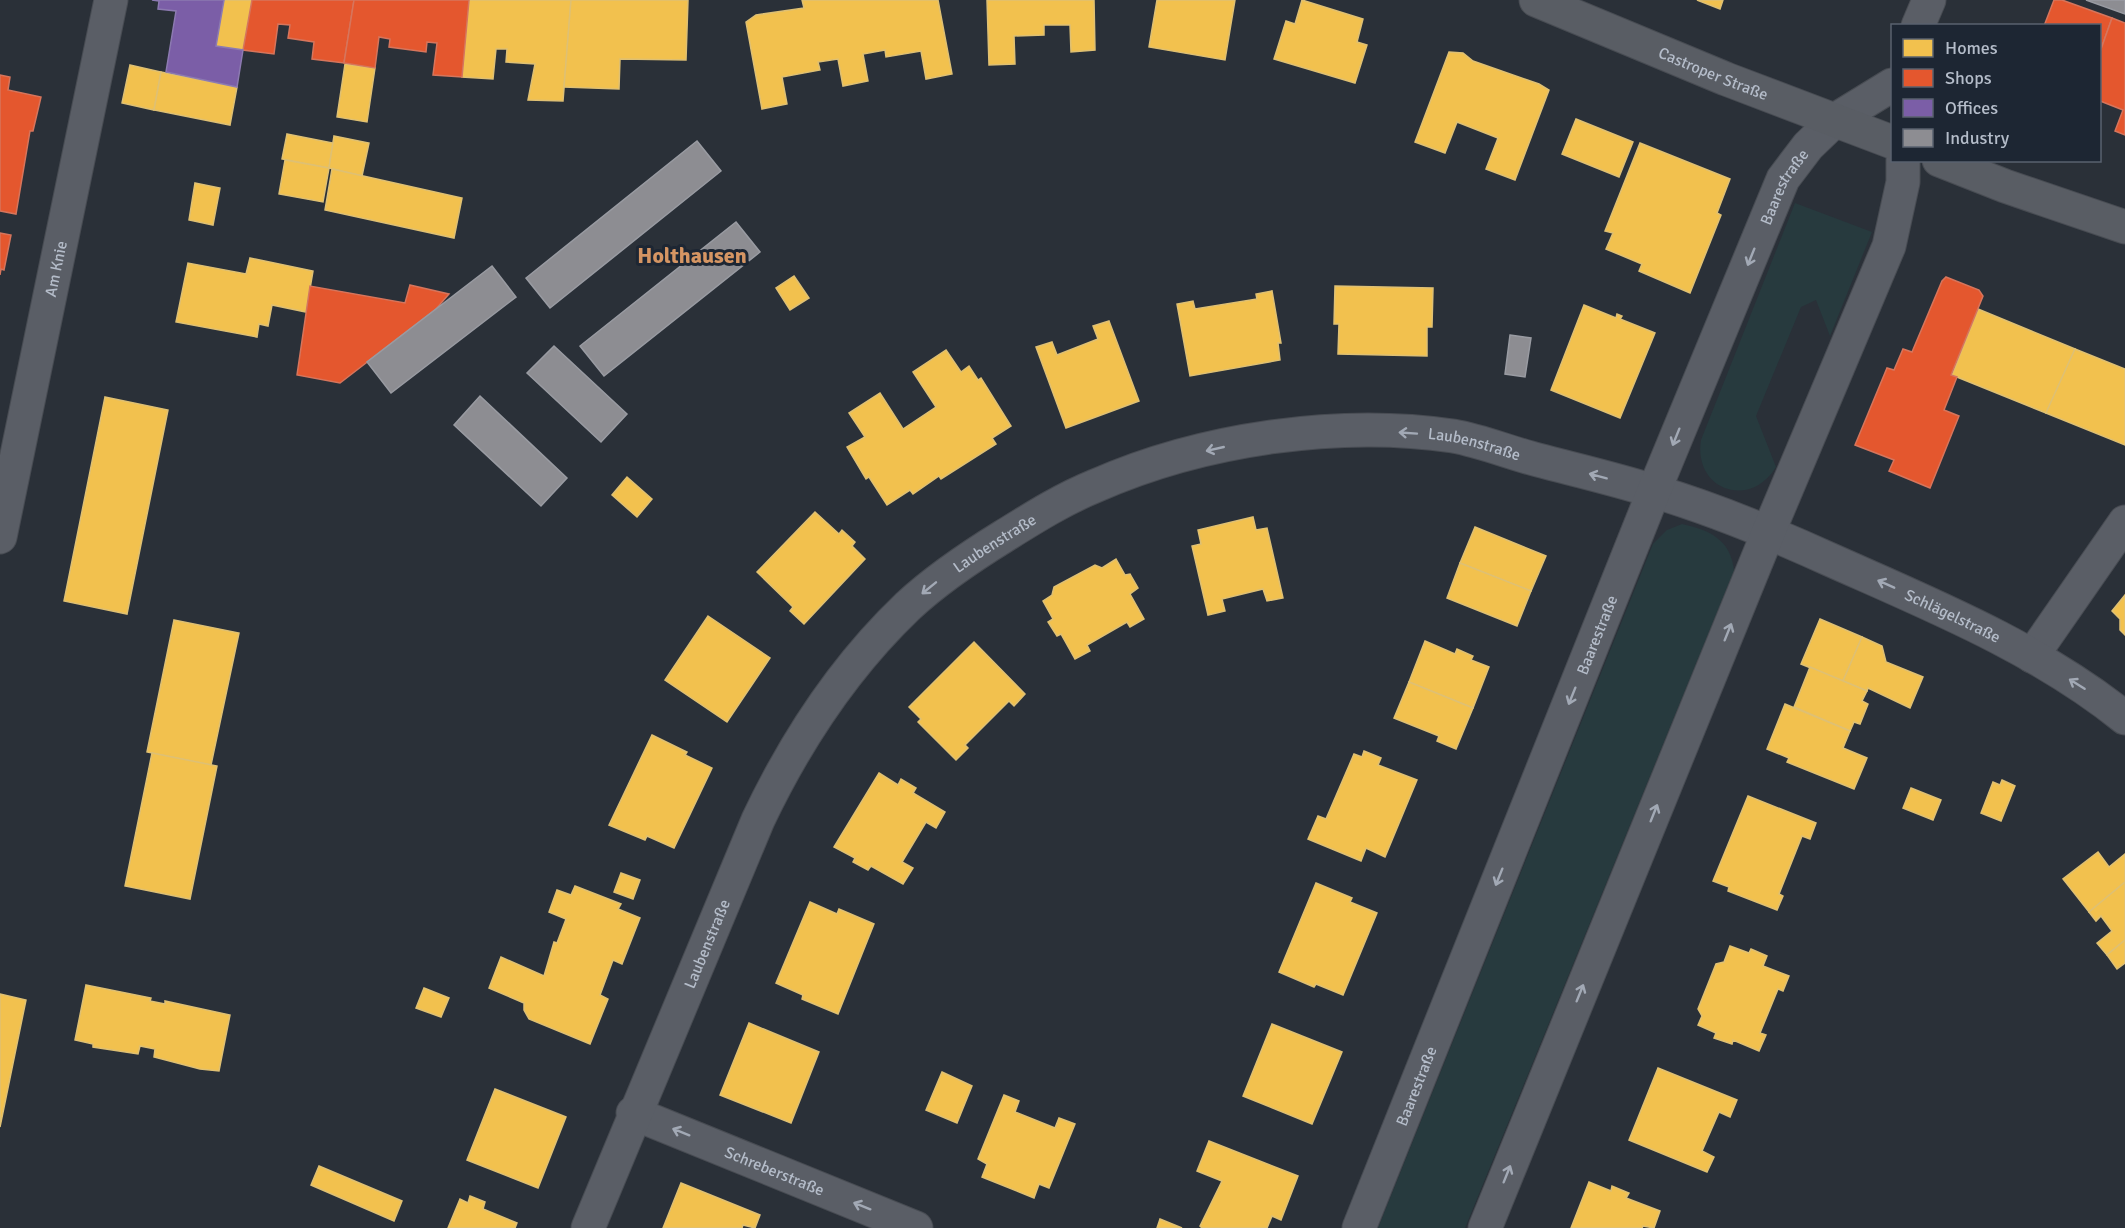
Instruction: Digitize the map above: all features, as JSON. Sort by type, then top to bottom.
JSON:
[{"type":"main road","name":"Castroper Straße","points":[[1536,0],[1726,79],[1891,141]]},
{"type":"main road","points":[[1945,162],[2125,227]]},
{"type":"street","name":"Am Knie","points":[[0,537],[111,0]]},
{"type":"street","points":[[1919,24],[1929,0]]},
{"type":"street","name":"Baarestraße","points":[[1359,1228],[1654,491],[1783,179],[1808,147],[1835,120],[1891,86]]},
{"type":"street","points":[[1485,1228],[1768,533],[1889,246],[1903,182],[1903,162]]},
{"type":"street","name":"Laubenstraße","points":[[588,1228],[633,1113],[758,820],[785,763],[814,716],[854,664],[908,606],[960,563],[1031,519],[1094,486],[1174,458],[1248,441],[1302,433],[1389,432],[1456,437],[1654,491],[1768,533]]},
{"type":"street","points":[[2032,656],[2125,522]]},
{"type":"street","name":"Schlägelstraße","points":[[1768,533],[1932,605],[2032,656],[2102,699],[2125,718]]},
{"type":"street","name":"Schreberstraße","points":[[633,1113],[916,1228]]},
{"type":"green space","points":[[1795,203],[1872,232],[1830,336],[1816,300],[1801,307],[1756,416],[1776,467],[1765,480],[1752,488],[1739,491],[1714,482],[1706,471],[1701,457],[1701,440]]},
{"type":"green space","points":[[1682,524],[1710,533],[1724,544],[1729,551],[1734,571],[1465,1228],[1378,1228],[1653,544],[1667,530]]},
{"type":"building: Homes","points":[[224,0],[252,0],[243,50],[216,46]]},
{"type":"building: Homes","points":[[469,0],[571,0],[563,101],[528,100],[535,64],[506,62],[507,49],[496,49],[493,79],[462,77]]},
{"type":"building: Homes","points":[[571,0],[688,0],[686,60],[620,59],[619,89],[564,87]]},
{"type":"building: Homes","points":[[802,0],[938,0],[952,74],[926,79],[921,51],[886,57],[885,50],[863,54],[868,81],[843,86],[838,59],[818,62],[820,70],[782,77],[787,104],[762,109],[746,22],[756,15],[804,8]]},
{"type":"building: Homes","points":[[987,0],[1094,0],[1095,50],[1071,52],[1070,25],[1044,25],[1044,35],[1014,36],[1015,64],[989,65]]},
{"type":"building: Homes","points":[[1157,0],[1235,0],[1225,60],[1149,47]]},
{"type":"building: Homes","points":[[1302,0],[1363,19],[1357,42],[1367,45],[1355,83],[1274,59],[1286,21],[1295,24]]},
{"type":"building: Homes","points":[[1697,0],[1723,0],[1720,9]]},
{"type":"building: Homes","points":[[1449,52],[1463,53],[1473,61],[1539,84],[1549,90],[1515,180],[1486,169],[1498,138],[1457,122],[1445,153],[1415,142]]},
{"type":"building: Homes","points":[[345,64],[375,68],[367,122],[337,117]]},
{"type":"building: Homes","points":[[130,65],[161,72],[154,110],[122,103]]},
{"type":"building: Homes","points":[[161,72],[237,87],[230,125],[154,110]]},
{"type":"building: Homes","points":[[1576,119],[1633,142],[1619,177],[1562,154]]},
{"type":"building: Homes","points":[[287,134],[333,143],[329,168],[282,159]]},
{"type":"building: Homes","points":[[334,136],[369,143],[362,176],[329,168]]},
{"type":"building: Homes","points":[[1640,143],[1730,179],[1717,213],[1721,215],[1690,293],[1639,271],[1642,264],[1606,249],[1613,233],[1605,231]]},
{"type":"building: Homes","points":[[285,160],[329,168],[323,202],[279,194]]},
{"type":"building: Homes","points":[[332,169],[462,198],[454,238],[325,210]]},
{"type":"building: Homes","points":[[195,183],[220,188],[213,225],[189,220]]},
{"type":"building: Homes","points":[[250,258],[313,271],[306,312],[272,305],[268,326],[259,324],[257,337],[176,322],[188,263],[246,274]]},
{"type":"building: Homes","points":[[794,276],[809,298],[790,310],[776,288]]},
{"type":"building: Homes","points":[[1335,286],[1433,288],[1432,327],[1427,327],[1427,356],[1338,354],[1339,324],[1334,324]]},
{"type":"building: Homes","points":[[1272,291],[1281,343],[1278,343],[1280,360],[1190,376],[1177,304],[1193,301],[1195,309],[1257,299],[1256,294]]},
{"type":"building: Homes","points":[[1584,305],[1616,318],[1617,314],[1622,316],[1620,319],[1655,333],[1620,418],[1551,390]]},
{"type":"building: Homes","points":[[1978,309],[2075,349],[2046,413],[1952,375]]},
{"type":"building: Homes","points":[[1109,321],[1139,401],[1066,428],[1036,347],[1052,342],[1057,355],[1098,339],[1093,326]]},
{"type":"building: Homes","points":[[2075,349],[2125,369],[2125,445],[2046,413]]},
{"type":"building: Homes","points":[[946,350],[961,372],[969,366],[978,380],[981,378],[1011,426],[992,438],[996,444],[941,479],[939,476],[913,494],[910,490],[887,505],[869,477],[866,479],[847,447],[865,437],[849,413],[880,393],[903,429],[936,407],[913,372]]},
{"type":"building: Homes","points":[[105,397],[168,410],[127,614],[64,601]]},
{"type":"building: Homes","points":[[627,477],[652,499],[637,517],[612,495]]},
{"type":"building: Homes","points":[[815,512],[839,534],[842,530],[855,542],[852,546],[865,559],[804,624],[790,611],[793,607],[757,572]]},
{"type":"building: Homes","points":[[1253,517],[1256,530],[1267,528],[1283,598],[1267,601],[1263,589],[1222,599],[1225,611],[1208,615],[1192,546],[1201,544],[1198,530]]},
{"type":"building: Homes","points":[[1475,527],[1546,556],[1531,591],[1460,563]]},
{"type":"building: Homes","points":[[1116,559],[1125,575],[1130,574],[1138,588],[1130,594],[1144,619],[1130,627],[1127,622],[1087,645],[1090,651],[1075,659],[1061,634],[1057,636],[1048,622],[1053,619],[1043,601],[1052,595],[1054,587],[1095,565],[1102,568]]},
{"type":"building: Homes","points":[[1460,563],[1531,591],[1517,626],[1447,598]]},
{"type":"building: Homes","points":[[2125,595],[2125,635],[2120,630],[2120,619],[2112,611]]},
{"type":"building: Homes","points":[[708,616],[770,658],[727,722],[665,680]]},
{"type":"building: Homes","points":[[1820,619],[1862,637],[1843,681],[1801,664]]},
{"type":"building: Homes","points":[[174,620],[239,633],[211,765],[147,752]]},
{"type":"building: Homes","points":[[1862,637],[1882,646],[1886,662],[1923,677],[1910,708],[1868,688],[1867,691],[1843,681]]},
{"type":"building: Homes","points":[[1425,641],[1455,654],[1457,649],[1473,656],[1471,660],[1489,667],[1473,708],[1409,682]]},
{"type":"building: Homes","points":[[974,642],[1025,694],[1014,706],[1009,701],[965,745],[968,748],[956,760],[918,722],[921,719],[909,707]]},
{"type":"building: Homes","points":[[1810,667],[1867,691],[1862,701],[1868,704],[1860,724],[1854,722],[1850,731],[1794,707]]},
{"type":"building: Homes","points":[[1409,682],[1473,708],[1456,749],[1437,741],[1439,736],[1394,718]]},
{"type":"building: Homes","points":[[1785,704],[1850,731],[1843,748],[1867,758],[1854,789],[1787,762],[1789,758],[1767,749]]},
{"type":"building: Homes","points":[[652,735],[687,752],[685,755],[712,768],[674,848],[647,836],[645,840],[609,825]]},
{"type":"building: Homes","points":[[1364,751],[1381,758],[1378,765],[1417,780],[1385,857],[1366,848],[1361,861],[1308,839],[1318,816],[1326,819],[1354,754],[1362,757]]},
{"type":"building: Homes","points":[[152,753],[217,766],[190,899],[125,886]]},
{"type":"building: Homes","points":[[879,773],[898,785],[901,779],[916,788],[913,793],[945,812],[936,828],[926,822],[902,862],[913,868],[903,884],[871,866],[868,870],[853,862],[855,858],[834,847]]},
{"type":"building: Homes","points":[[2002,780],[2015,786],[2001,821],[1981,813],[1993,782],[2000,785]]},
{"type":"building: Homes","points":[[1911,788],[1941,800],[1933,820],[1903,808]]},
{"type":"building: Homes","points":[[1748,796],[1816,823],[1810,839],[1802,836],[1779,894],[1783,896],[1777,910],[1728,891],[1729,887],[1713,881]]},
{"type":"building: Homes","points":[[2098,852],[2109,867],[2125,854],[2125,882],[2089,912],[2063,879]]},
{"type":"building: Homes","points":[[621,873],[640,880],[633,899],[614,892]]},
{"type":"building: Homes","points":[[2125,882],[2125,940],[2107,955],[2097,943],[2112,931],[2101,916],[2096,921],[2089,912]]},
{"type":"building: Homes","points":[[1316,883],[1352,898],[1350,902],[1377,913],[1343,995],[1316,984],[1314,987],[1279,972]]},
{"type":"building: Homes","points":[[575,886],[621,904],[618,909],[640,918],[622,964],[613,960],[600,995],[608,999],[590,1044],[529,1019],[524,1010],[524,1003],[489,988],[501,957],[544,976],[554,942],[557,943],[566,919],[549,912],[557,890],[571,895]]},
{"type":"building: Homes","points":[[810,902],[837,914],[839,909],[874,924],[838,1014],[802,999],[803,995],[776,983]]},
{"type":"building: Homes","points":[[2125,940],[2125,963],[2117,969],[2107,955]]},
{"type":"building: Homes","points":[[1730,946],[1749,953],[1751,949],[1767,956],[1763,966],[1789,976],[1783,991],[1778,989],[1760,1033],[1766,1035],[1759,1051],[1733,1040],[1732,1044],[1714,1038],[1716,1033],[1698,1025],[1702,1016],[1698,1009],[1716,964],[1724,962]]},
{"type":"building: Homes","points":[[86,985],[151,998],[150,1001],[165,1004],[165,1001],[230,1015],[219,1071],[200,1069],[154,1057],[155,1049],[140,1046],[138,1054],[93,1047],[93,1044],[75,1040]]},
{"type":"building: Homes","points":[[424,988],[449,998],[441,1017],[416,1008]]},
{"type":"building: Homes","points":[[0,994],[26,1000],[0,1127]]},
{"type":"building: Homes","points":[[749,1023],[819,1052],[791,1123],[720,1095]]},
{"type":"building: Homes","points":[[1272,1024],[1342,1052],[1312,1124],[1243,1096]]},
{"type":"building: Homes","points":[[1658,1068],[1737,1100],[1730,1117],[1719,1112],[1702,1151],[1714,1157],[1707,1172],[1629,1140]]},
{"type":"building: Homes","points":[[942,1072],[972,1086],[957,1123],[926,1110]]},
{"type":"building: Homes","points":[[495,1089],[566,1117],[538,1188],[467,1160]]},
{"type":"building: Homes","points":[[1004,1095],[1019,1101],[1015,1112],[1055,1128],[1059,1118],[1075,1124],[1049,1188],[1039,1184],[1034,1198],[982,1177],[987,1164],[978,1159]]},
{"type":"building: Homes","points":[[1209,1141],[1298,1176],[1281,1220],[1272,1216],[1267,1228],[1202,1228],[1200,1226],[1222,1181],[1197,1171]]},
{"type":"building: Homes","points":[[319,1166],[402,1201],[394,1221],[311,1185]]},
{"type":"building: Homes","points":[[1589,1182],[1611,1191],[1612,1186],[1629,1193],[1626,1198],[1660,1211],[1654,1228],[1643,1226],[1642,1228],[1571,1228]]},
{"type":"building: Homes","points":[[681,1183],[760,1215],[755,1228],[743,1225],[742,1228],[663,1228]]},
{"type":"building: Homes","points":[[470,1196],[485,1202],[483,1209],[517,1223],[515,1228],[448,1228],[460,1199],[468,1203]]},
{"type":"building: Homes","points":[[1160,1219],[1182,1228],[1157,1228]]},
{"type":"building: Shops","points":[[252,0],[354,0],[344,63],[312,59],[314,42],[288,38],[290,25],[278,24],[274,54],[243,50]]},
{"type":"building: Shops","points":[[354,0],[469,0],[462,77],[433,75],[437,43],[427,42],[426,52],[389,47],[390,39],[379,37],[375,68],[344,63]]},
{"type":"building: Shops","points":[[2054,0],[2062,0],[2112,18],[2101,49],[2101,24],[2045,24]]},
{"type":"building: Shops","points":[[2112,18],[2125,23],[2125,135],[2115,131],[2123,110],[2101,101],[2101,49]]},
{"type":"building: Shops","points":[[0,75],[10,77],[8,90],[41,97],[33,131],[30,131],[16,214],[0,211]]},
{"type":"building: Shops","points":[[0,233],[11,235],[4,270],[1,269],[0,275]]},
{"type":"building: Shops","points":[[1946,277],[1979,290],[1983,296],[1951,375],[1957,377],[1944,410],[1959,416],[1930,488],[1889,471],[1894,460],[1855,445],[1887,368],[1894,370],[1903,349],[1912,352],[1942,281]]},
{"type":"building: Shops","points":[[410,285],[449,294],[436,309],[340,383],[297,375],[310,286],[405,303]]},
{"type":"building: Offices","points":[[152,0],[224,0],[216,46],[243,50],[237,87],[166,72],[176,11],[158,9],[159,1]]},
{"type":"building: Industry","points":[[2086,0],[2125,0],[2125,14]]},
{"type":"building: Industry","points":[[697,141],[721,171],[550,308],[526,278]]},
{"type":"building: Industry","points":[[736,222],[760,252],[604,376],[580,346]]},
{"type":"building: Industry","points":[[492,266],[516,297],[391,393],[367,362]]},
{"type":"building: Industry","points":[[1510,335],[1531,338],[1525,377],[1505,374]]},
{"type":"building: Industry","points":[[554,346],[627,414],[601,442],[527,373]]},
{"type":"building: Industry","points":[[480,396],[567,478],[541,506],[454,425]]},
{"type":"district","name":"Holthausen","points":[[692,255]]}]
